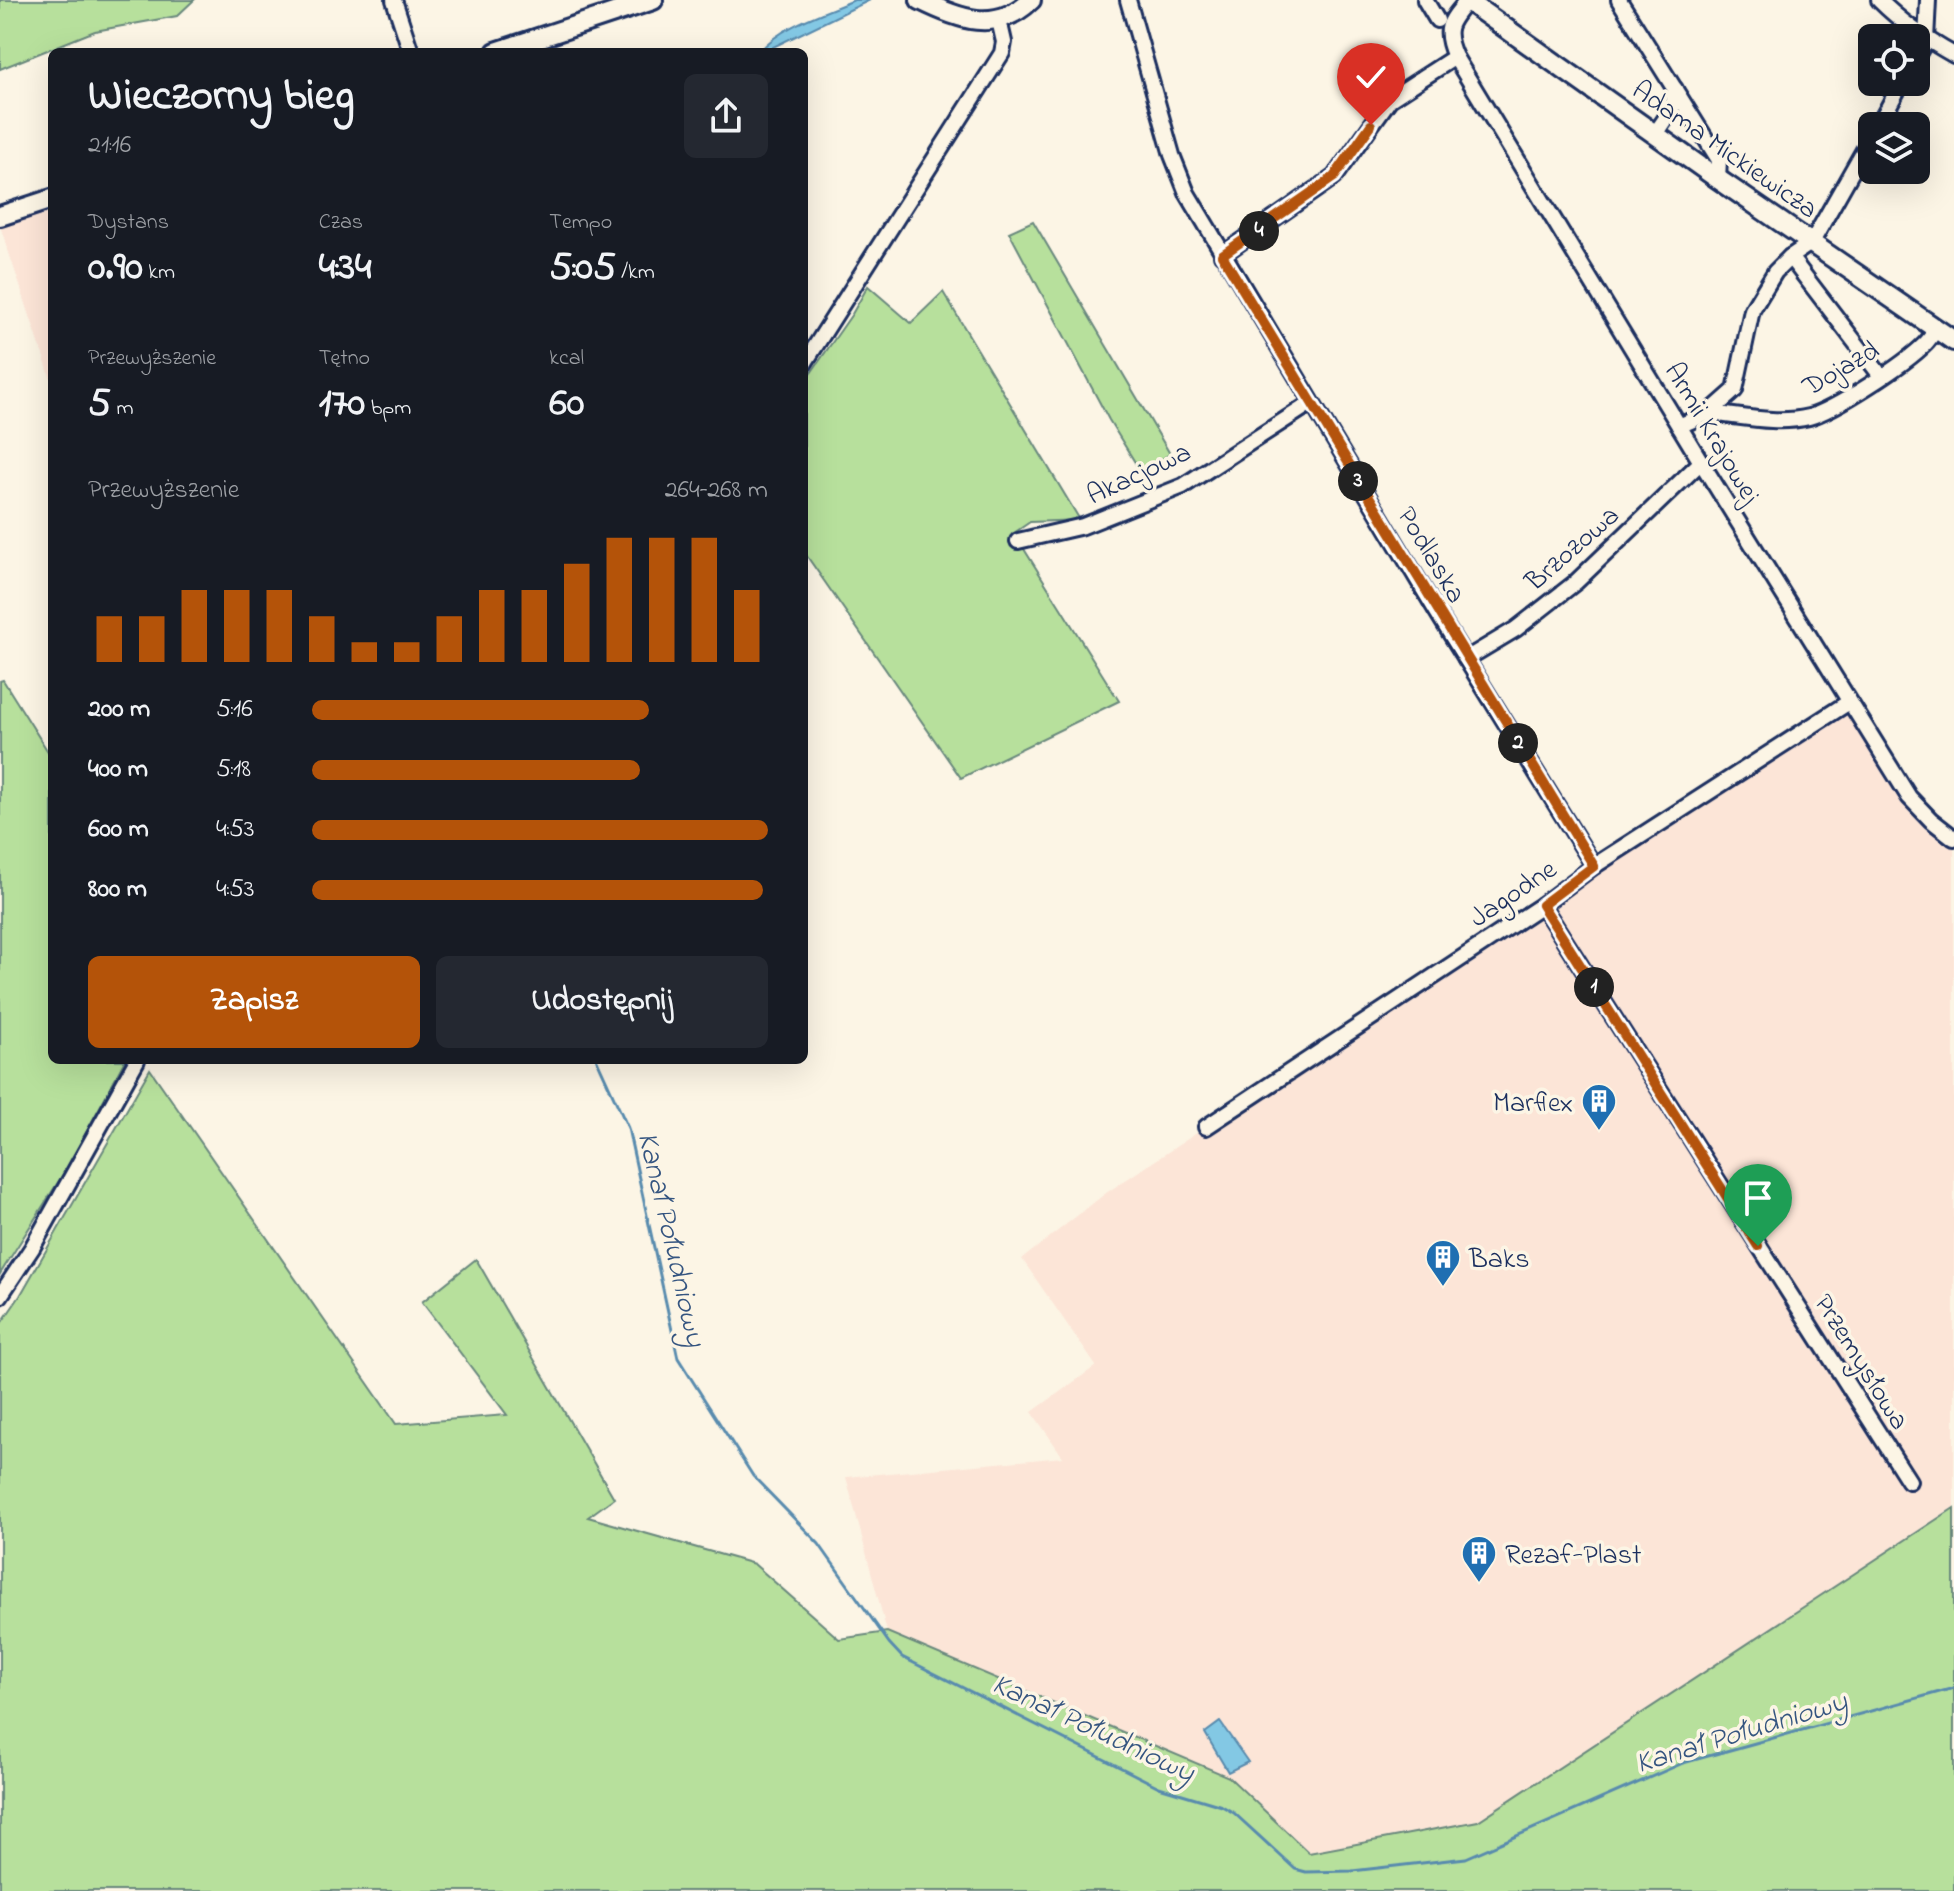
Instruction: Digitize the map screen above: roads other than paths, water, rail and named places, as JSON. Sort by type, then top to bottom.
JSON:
[{"type":"main road","points":[[508,48],[653,0]]},
{"type":"main road","points":[[920,0],[971,21],[999,20],[1031,0]]},
{"type":"main road","name":"Adama Mickiewicza","points":[[1467,0],[1718,179],[1948,335]]},
{"type":"main road","points":[[0,216],[48,200]]},
{"type":"street","points":[[394,0],[410,48]]},
{"type":"street","name":"Podlaska","points":[[1128,0],[1172,155],[1187,193],[1311,403],[1594,866]]},
{"type":"street","points":[[1425,0],[1437,20]]},
{"type":"street","name":"Armii Krajowej","points":[[1467,0],[1448,25],[1447,40],[1455,57],[1909,797],[1954,838]]},
{"type":"street","points":[[1619,0],[1719,160],[1718,179]]},
{"type":"street","points":[[1879,0],[1904,24]]},
{"type":"street","points":[[1927,24],[1928,0]]},
{"type":"street","points":[[808,358],[1002,53],[1004,42],[999,20]]},
{"type":"street","points":[[1930,42],[1954,55]]},
{"type":"street","points":[[1222,255],[1334,177],[1390,99],[1455,57]]},
{"type":"street","points":[[1655,134],[1672,109],[1675,89]]},
{"type":"street","points":[[1754,418],[1735,390],[1752,310],[1775,272],[1812,242],[1858,161]]},
{"type":"street","points":[[1790,257],[1881,376]]},
{"type":"street","name":"Dojazd","points":[[1709,413],[1773,420],[1808,417],[1837,405],[1926,344],[1948,335]]},
{"type":"street","name":"Dojazd","points":[[1679,426],[1709,413],[1735,390]]},
{"type":"street","name":"Akacjowa","points":[[1018,541],[1083,526],[1183,486],[1311,403]]},
{"type":"street","name":"Brzozowa","points":[[1466,659],[1516,629],[1576,582],[1701,462]]},
{"type":"street","name":"Jagodne","points":[[1206,1127],[1542,905],[1594,866],[1849,702]]},
{"type":"street","name":"Przemysłowa","points":[[1542,905],[1909,1481]]},
{"type":"street","points":[[0,1296],[32,1248],[135,1064]]},
{"type":"water","points":[[854,0],[870,0],[772,48],[763,48],[779,34]]},
{"type":"water","points":[[1220,1722],[1248,1762],[1228,1772],[1205,1733]]},
{"type":"waterway","name":"Kanał Południowy","points":[[599,1064],[628,1128],[678,1358],[753,1476],[819,1544],[889,1643],[902,1657],[1159,1787],[1222,1806],[1234,1813],[1295,1869],[1306,1872],[1352,1871],[1466,1858],[1683,1763],[1954,1688]]},
{"type":"place","name":"Marflex","points":[[1599,1132]]},
{"type":"place","name":"Baks","points":[[1443,1288]]},
{"type":"place","name":"Rezaf-Plast","points":[[1479,1584]]}]
